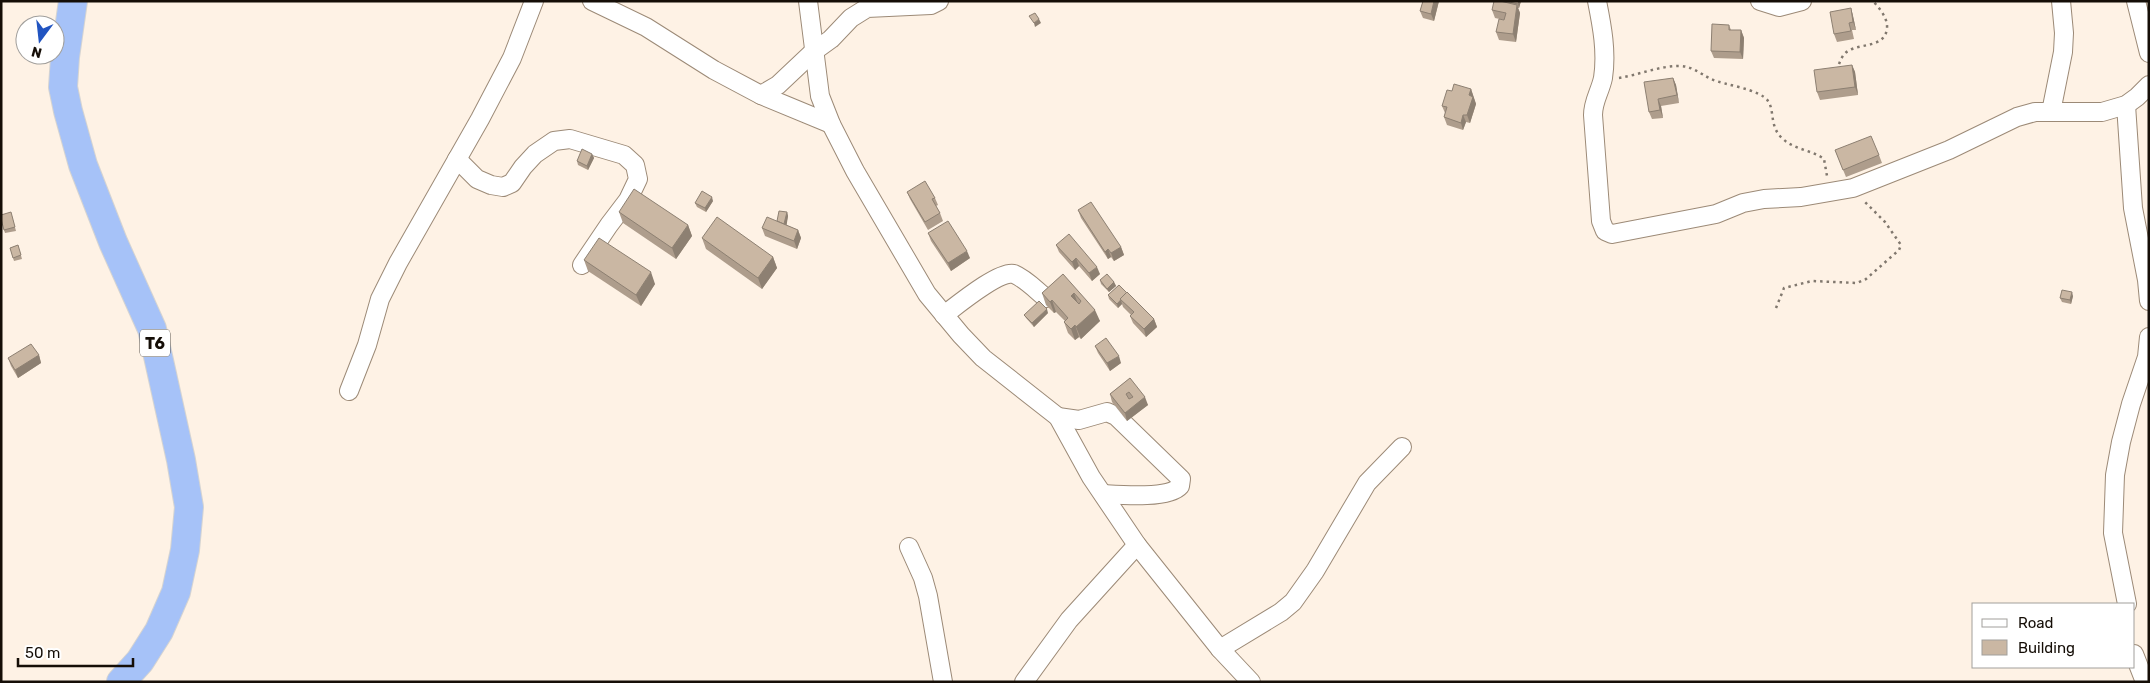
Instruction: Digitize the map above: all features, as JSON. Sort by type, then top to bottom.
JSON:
[{"type":"highway","name":"T6","points":[[73,1],[65,57],[63,88],[68,111],[83,165],[112,242],[152,329],[182,460],[189,507],[185,550],[176,592],[159,630],[140,661],[121,682]]},
{"type":"street","points":[[349,391],[367,345],[380,299],[398,263],[512,58],[534,1]]},
{"type":"street","points":[[592,1],[646,27],[714,70],[762,95],[831,124]]},
{"type":"street","points":[[808,1],[820,96],[831,124],[855,171],[910,268],[944,315],[983,358],[1058,417],[1103,494],[1137,544],[1220,649],[1251,682]]},
{"type":"street","points":[[811,20],[823,1]]},
{"type":"street","points":[[762,95],[778,85],[813,52],[831,40],[851,18],[867,8],[931,5],[939,1]]},
{"type":"street","points":[[1597,1],[1603,28],[1602,81],[1594,98],[1593,115],[1601,221],[1602,228],[1608,233],[1619,234],[1671,224],[1716,214],[1743,203],[1764,199],[1800,197],[1853,188],[1949,150],[2017,117],[2035,112],[2102,112],[2126,104],[2149,86]]},
{"type":"street","points":[[1760,1],[1764,4],[1779,7],[1802,1]]},
{"type":"street","points":[[2051,112],[2063,52],[2064,32],[2061,1]]},
{"type":"street","points":[[2136,1],[2149,53]]},
{"type":"street","points":[[2126,104],[2133,208],[2149,300]]},
{"type":"street","points":[[457,159],[476,179],[491,185],[503,186],[512,183],[522,167],[535,154],[554,141],[570,139],[624,155],[635,165],[638,179],[628,200],[582,265]]},
{"type":"street","points":[[944,315],[986,285],[1007,273],[1014,274],[1046,298]]},
{"type":"street","points":[[2128,603],[2113,533],[2114,483],[2121,442],[2131,404],[2145,365],[2149,337]]},
{"type":"street","points":[[1058,417],[1079,420],[1107,412],[1116,416],[1181,479],[1180,486],[1173,491],[1136,496],[1103,494]]},
{"type":"street","points":[[1220,649],[1281,612],[1293,602],[1315,571],[1367,484],[1402,448]]},
{"type":"street","points":[[1024,682],[1069,620],[1137,544]]},
{"type":"street","points":[[909,547],[923,578],[928,596],[943,682]]},
{"type":"street","points":[[2135,657],[2145,682]]},
{"type":"path","points":[[1838,64],[1848,51],[1881,41],[1886,35],[1888,26],[1883,13],[1873,1]]},
{"type":"path","points":[[1602,81],[1679,66],[1693,68],[1711,79],[1762,96],[1769,102],[1775,130],[1782,138],[1793,146],[1819,155],[1824,159],[1831,192]]},
{"type":"path","points":[[1776,308],[1784,288],[1812,280],[1857,283],[1866,279],[1899,250],[1901,244],[1894,233],[1853,188]]},
{"type":"building","points":[[1423,1],[1434,1],[1431,14],[1420,11]]},
{"type":"building","points":[[1494,1],[1517,5],[1513,34],[1496,32],[1499,19],[1504,20],[1506,13],[1492,10]]},
{"type":"building","points":[[1505,1],[1519,1],[1518,4]]},
{"type":"building","points":[[1851,8],[1853,22],[1849,23],[1851,31],[1834,34],[1830,12]]},
{"type":"building","points":[[1035,13],[1039,19],[1034,23],[1029,16]]},
{"type":"building","points":[[1712,24],[1729,25],[1729,30],[1741,30],[1740,52],[1711,51]]},
{"type":"building","points":[[1852,65],[1855,87],[1817,92],[1814,70]]},
{"type":"building","points":[[1673,78],[1677,95],[1658,99],[1660,110],[1649,112],[1644,82]]},
{"type":"building","points":[[1454,84],[1471,89],[1469,95],[1473,97],[1467,115],[1463,115],[1461,123],[1444,117],[1447,107],[1442,106],[1447,90],[1452,91]]},
{"type":"building","points":[[1871,136],[1879,155],[1843,170],[1835,150]]},
{"type":"building","points":[[582,149],[592,154],[587,166],[577,161]]},
{"type":"building","points":[[925,181],[935,198],[932,199],[940,213],[925,222],[907,192]]},
{"type":"building","points":[[634,189],[688,225],[672,248],[619,212]]},
{"type":"building","points":[[702,191],[712,197],[705,208],[695,203]]},
{"type":"building","points":[[1091,202],[1121,247],[1111,253],[1108,249],[1105,252],[1078,210]]},
{"type":"building","points":[[779,211],[787,212],[784,224],[777,221]]},
{"type":"building","points":[[11,212],[15,227],[4,230],[1,215]]},
{"type":"building","points":[[717,217],[773,257],[758,278],[702,238]]},
{"type":"building","points":[[767,217],[798,230],[794,241],[762,228]]},
{"type":"building","points":[[948,221],[967,251],[948,263],[928,233]]},
{"type":"building","points":[[1069,234],[1097,267],[1089,273],[1076,258],[1072,262],[1056,245]]},
{"type":"building","points":[[599,238],[651,272],[636,295],[584,260]]},
{"type":"building","points":[[18,245],[21,255],[13,258],[10,248]]},
{"type":"building","points":[[1063,274],[1095,310],[1076,327],[1075,325],[1071,329],[1064,322],[1068,318],[1052,300],[1050,302],[1042,293]],"holes":[[[1074,293],[1081,301],[1079,304],[1071,296]]]},
{"type":"building","points":[[1107,274],[1114,282],[1107,289],[1100,280]]},
{"type":"building","points":[[1119,285],[1127,293],[1117,304],[1108,295]]},
{"type":"building","points":[[2062,290],[2072,292],[2070,300],[2060,298]]},
{"type":"building","points":[[1127,292],[1154,319],[1144,329],[1130,316],[1134,312],[1120,299]]},
{"type":"building","points":[[1039,301],[1047,309],[1032,323],[1024,315]]},
{"type":"building","points":[[1106,338],[1119,356],[1107,363],[1095,346]]},
{"type":"building","points":[[31,344],[39,355],[15,370],[8,358]]},
{"type":"building","points":[[1130,378],[1145,397],[1125,413],[1110,394]],"holes":[[[1129,392],[1133,397],[1129,399],[1126,394]]]}]
